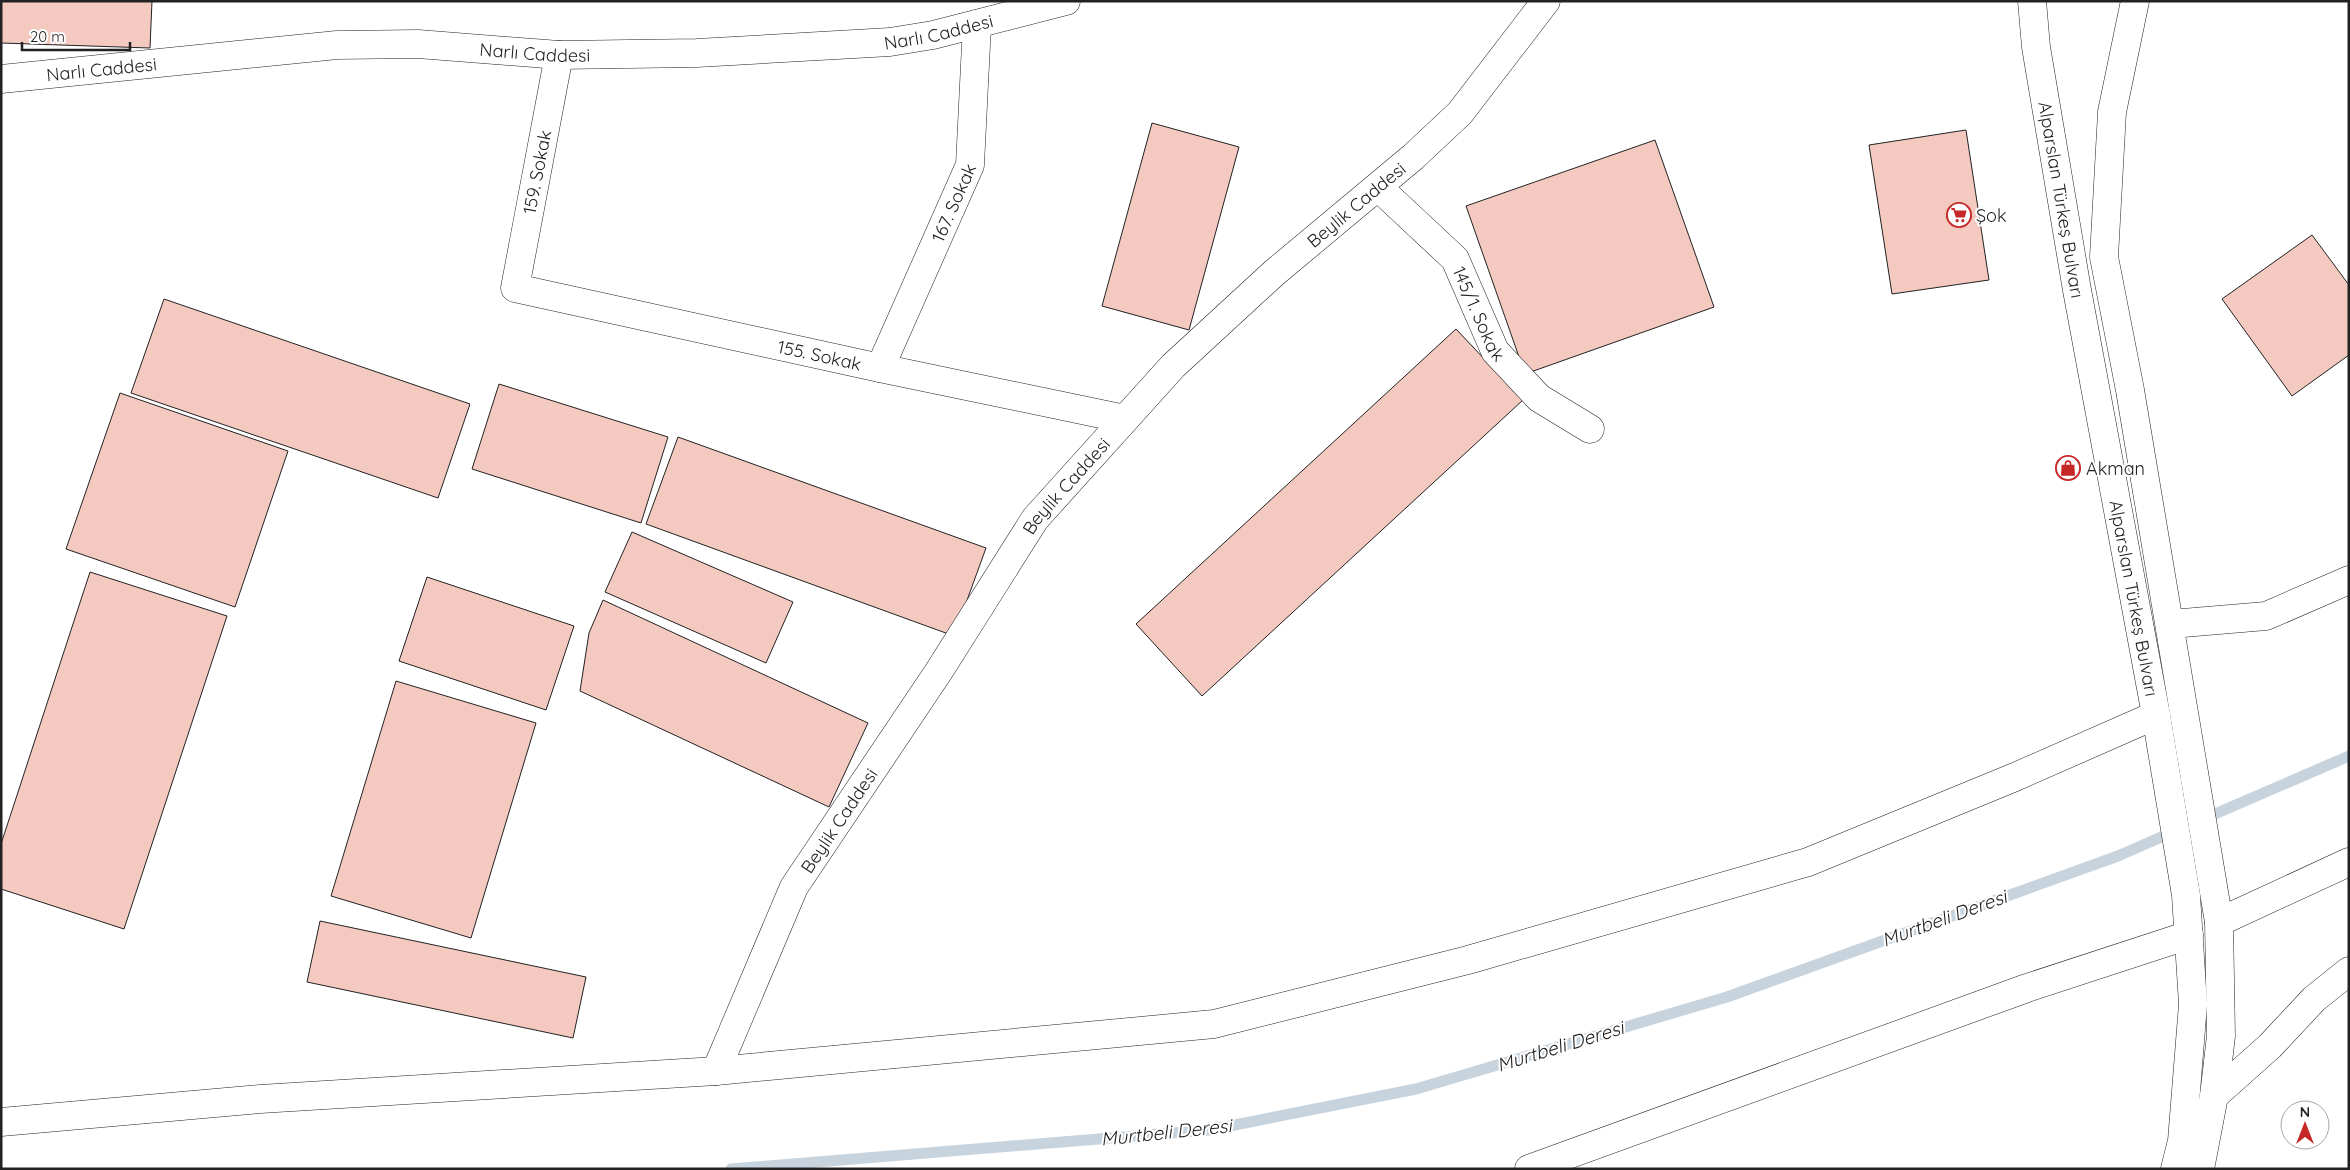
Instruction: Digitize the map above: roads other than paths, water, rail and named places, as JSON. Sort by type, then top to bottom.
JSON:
[{"type":"street","name":"Narlı Caddesi","points":[[1,79],[337,45],[418,44],[558,55],[697,53],[890,42],[933,35],[1066,1]]},
{"type":"street","name":"Beylik Caddesi","points":[[716,1071],[794,888],[939,671],[1035,519],[1187,352],[1274,273],[1378,187],[1460,113],[1546,1]]},
{"type":"street","name":"Alparslan Türkeş Bulvarı","points":[[2032,1],[2036,47],[2076,280],[2156,715],[2186,895],[2193,1004],[2182,1140],[2175,1169]]},
{"type":"street","name":"Alparslan Türkeş Bulvarı","points":[[2135,1],[2112,112],[2104,257],[2130,390],[2171,624],[2219,922],[2221,1036],[2214,1096],[2200,1169]]},
{"type":"street","name":"167. Sokak","points":[[880,368],[970,165],[977,24]]},
{"type":"street","name":"159. Sokak","points":[[515,288],[558,55]]},
{"type":"street","name":"145/1. Sokak","points":[[1378,187],[1455,259],[1494,351],[1539,398],[1590,429]]},
{"type":"street","name":"155. Sokak","points":[[515,288],[880,368],[1125,418]]},
{"type":"street","points":[[2171,624],[2266,616],[2349,580]]},
{"type":"street","points":[[1,1122],[260,1099],[716,1071],[1214,1024],[1468,960],[1808,862],[2156,715]]},
{"type":"street","points":[[2219,922],[2349,862]]},
{"type":"street","points":[[1529,1169],[2027,988],[2189,935]]},
{"type":"street","points":[[2214,1096],[2270,1046],[2314,999],[2349,971]]},
{"type":"waterway","name":"Murtbeli Deresi","points":[[2201,820],[2349,756]]},
{"type":"waterway","name":"Murtbeli Deresi","points":[[731,1169],[1209,1130],[1416,1089],[1727,997],[2118,856],[2175,831]]},
{"type":"place","name":"Şok","points":[[1959,215]]},
{"type":"place","name":"Akman","points":[[2068,468]]}]
